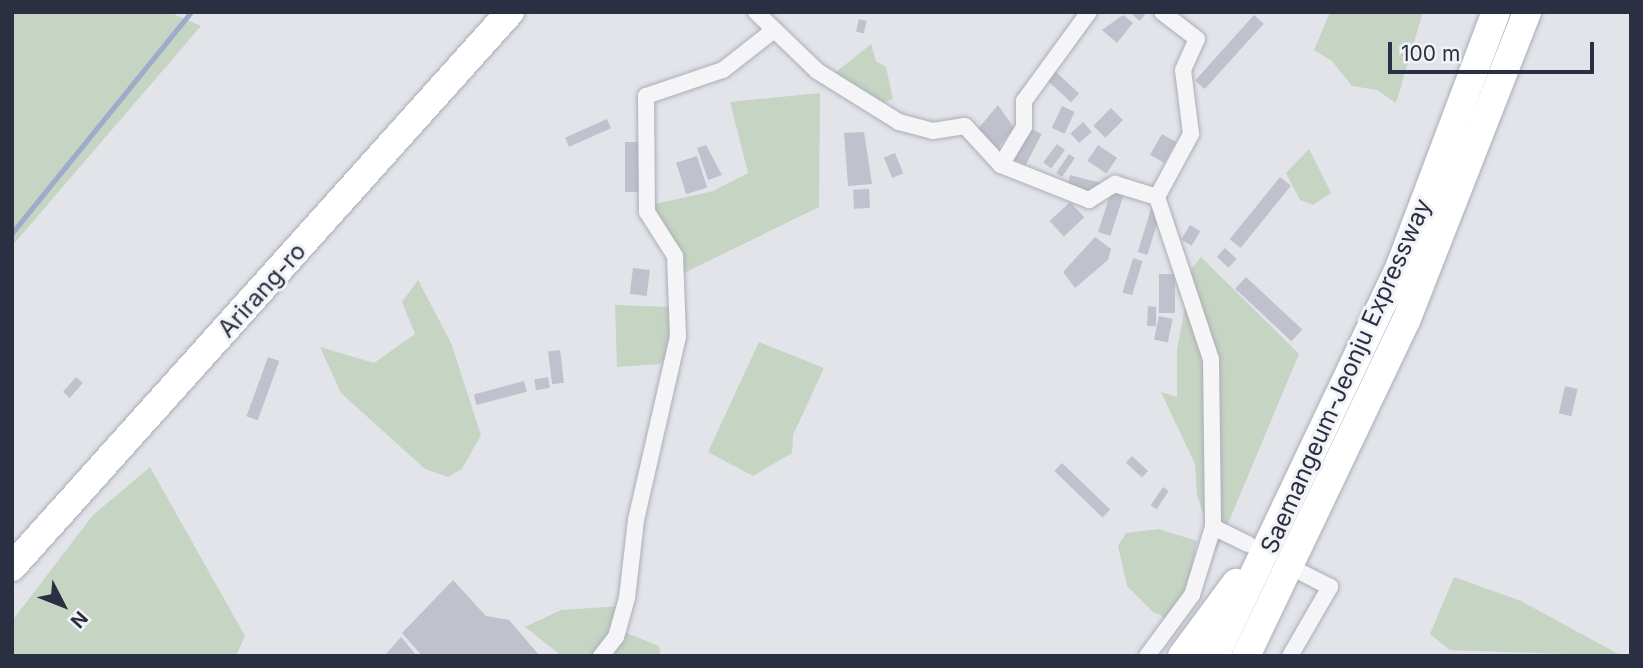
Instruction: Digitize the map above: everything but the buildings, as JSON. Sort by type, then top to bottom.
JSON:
[{"type":"highway","name":"Arirang-ro","points":[[12,542],[486,12]]},
{"type":"highway","name":"Arirang-ro","points":[[12,567],[510,12]]},
{"type":"highway","name":"Saemangeum-Jeonju Expressway","points":[[1215,656],[1400,266],[1496,12]]},
{"type":"highway","name":"Saemangeum-Jeonju Expressway","points":[[1246,656],[1406,321],[1527,12]]},
{"type":"highway","points":[[1181,656],[1282,518]]},
{"type":"street","points":[[756,12],[817,71],[899,122],[933,131],[965,126],[1001,165],[1089,200],[1115,184],[1157,197]]},
{"type":"street","points":[[1001,165],[1024,127],[1024,101],[1088,12]]},
{"type":"street","points":[[1147,656],[1192,595],[1213,527],[1211,359],[1157,197],[1191,134],[1183,70],[1197,39],[1162,12]]},
{"type":"street","points":[[601,656],[616,637],[627,598],[636,520],[678,337],[675,256],[647,212],[646,96],[723,70],[775,30]]},
{"type":"street","points":[[1213,527],[1248,544]]},
{"type":"street","points":[[1290,656],[1330,587],[1303,573]]},
{"type":"green space","points":[[12,12],[169,12],[201,26],[12,246]]},
{"type":"green space","points":[[1330,12],[1423,12],[1396,103],[1377,90],[1352,86],[1332,61],[1314,50]]},
{"type":"green space","points":[[871,44],[876,61],[886,67],[893,99],[881,103],[835,73]]},
{"type":"green space","points":[[820,93],[819,207],[684,273],[652,212],[655,204],[713,191],[748,173],[730,102]]},
{"type":"green space","points":[[1309,149],[1331,193],[1313,205],[1300,200],[1286,173]]},
{"type":"green space","points":[[1201,257],[1299,354],[1216,552],[1197,495],[1195,464],[1161,392],[1177,397],[1177,350],[1192,268]]},
{"type":"green space","points":[[418,280],[451,343],[481,435],[462,469],[448,477],[425,469],[341,393],[320,347],[374,363],[415,334],[402,302]]},
{"type":"green space","points":[[615,305],[671,307],[668,356],[660,364],[617,367]]},
{"type":"green space","points":[[759,342],[824,368],[793,435],[792,453],[753,476],[708,452]]},
{"type":"green space","points":[[150,467],[245,636],[236,656],[12,656],[12,621],[93,515]]},
{"type":"green space","points":[[1159,529],[1197,541],[1187,592],[1173,621],[1153,612],[1127,586],[1118,546],[1126,533]]},
{"type":"green space","points":[[1454,577],[1521,601],[1622,656],[1450,650],[1430,634]]},
{"type":"green space","points":[[621,606],[624,632],[659,646],[661,656],[562,656],[525,627],[561,610]]},
{"type":"waterway","points":[[12,233],[191,12]]}]
